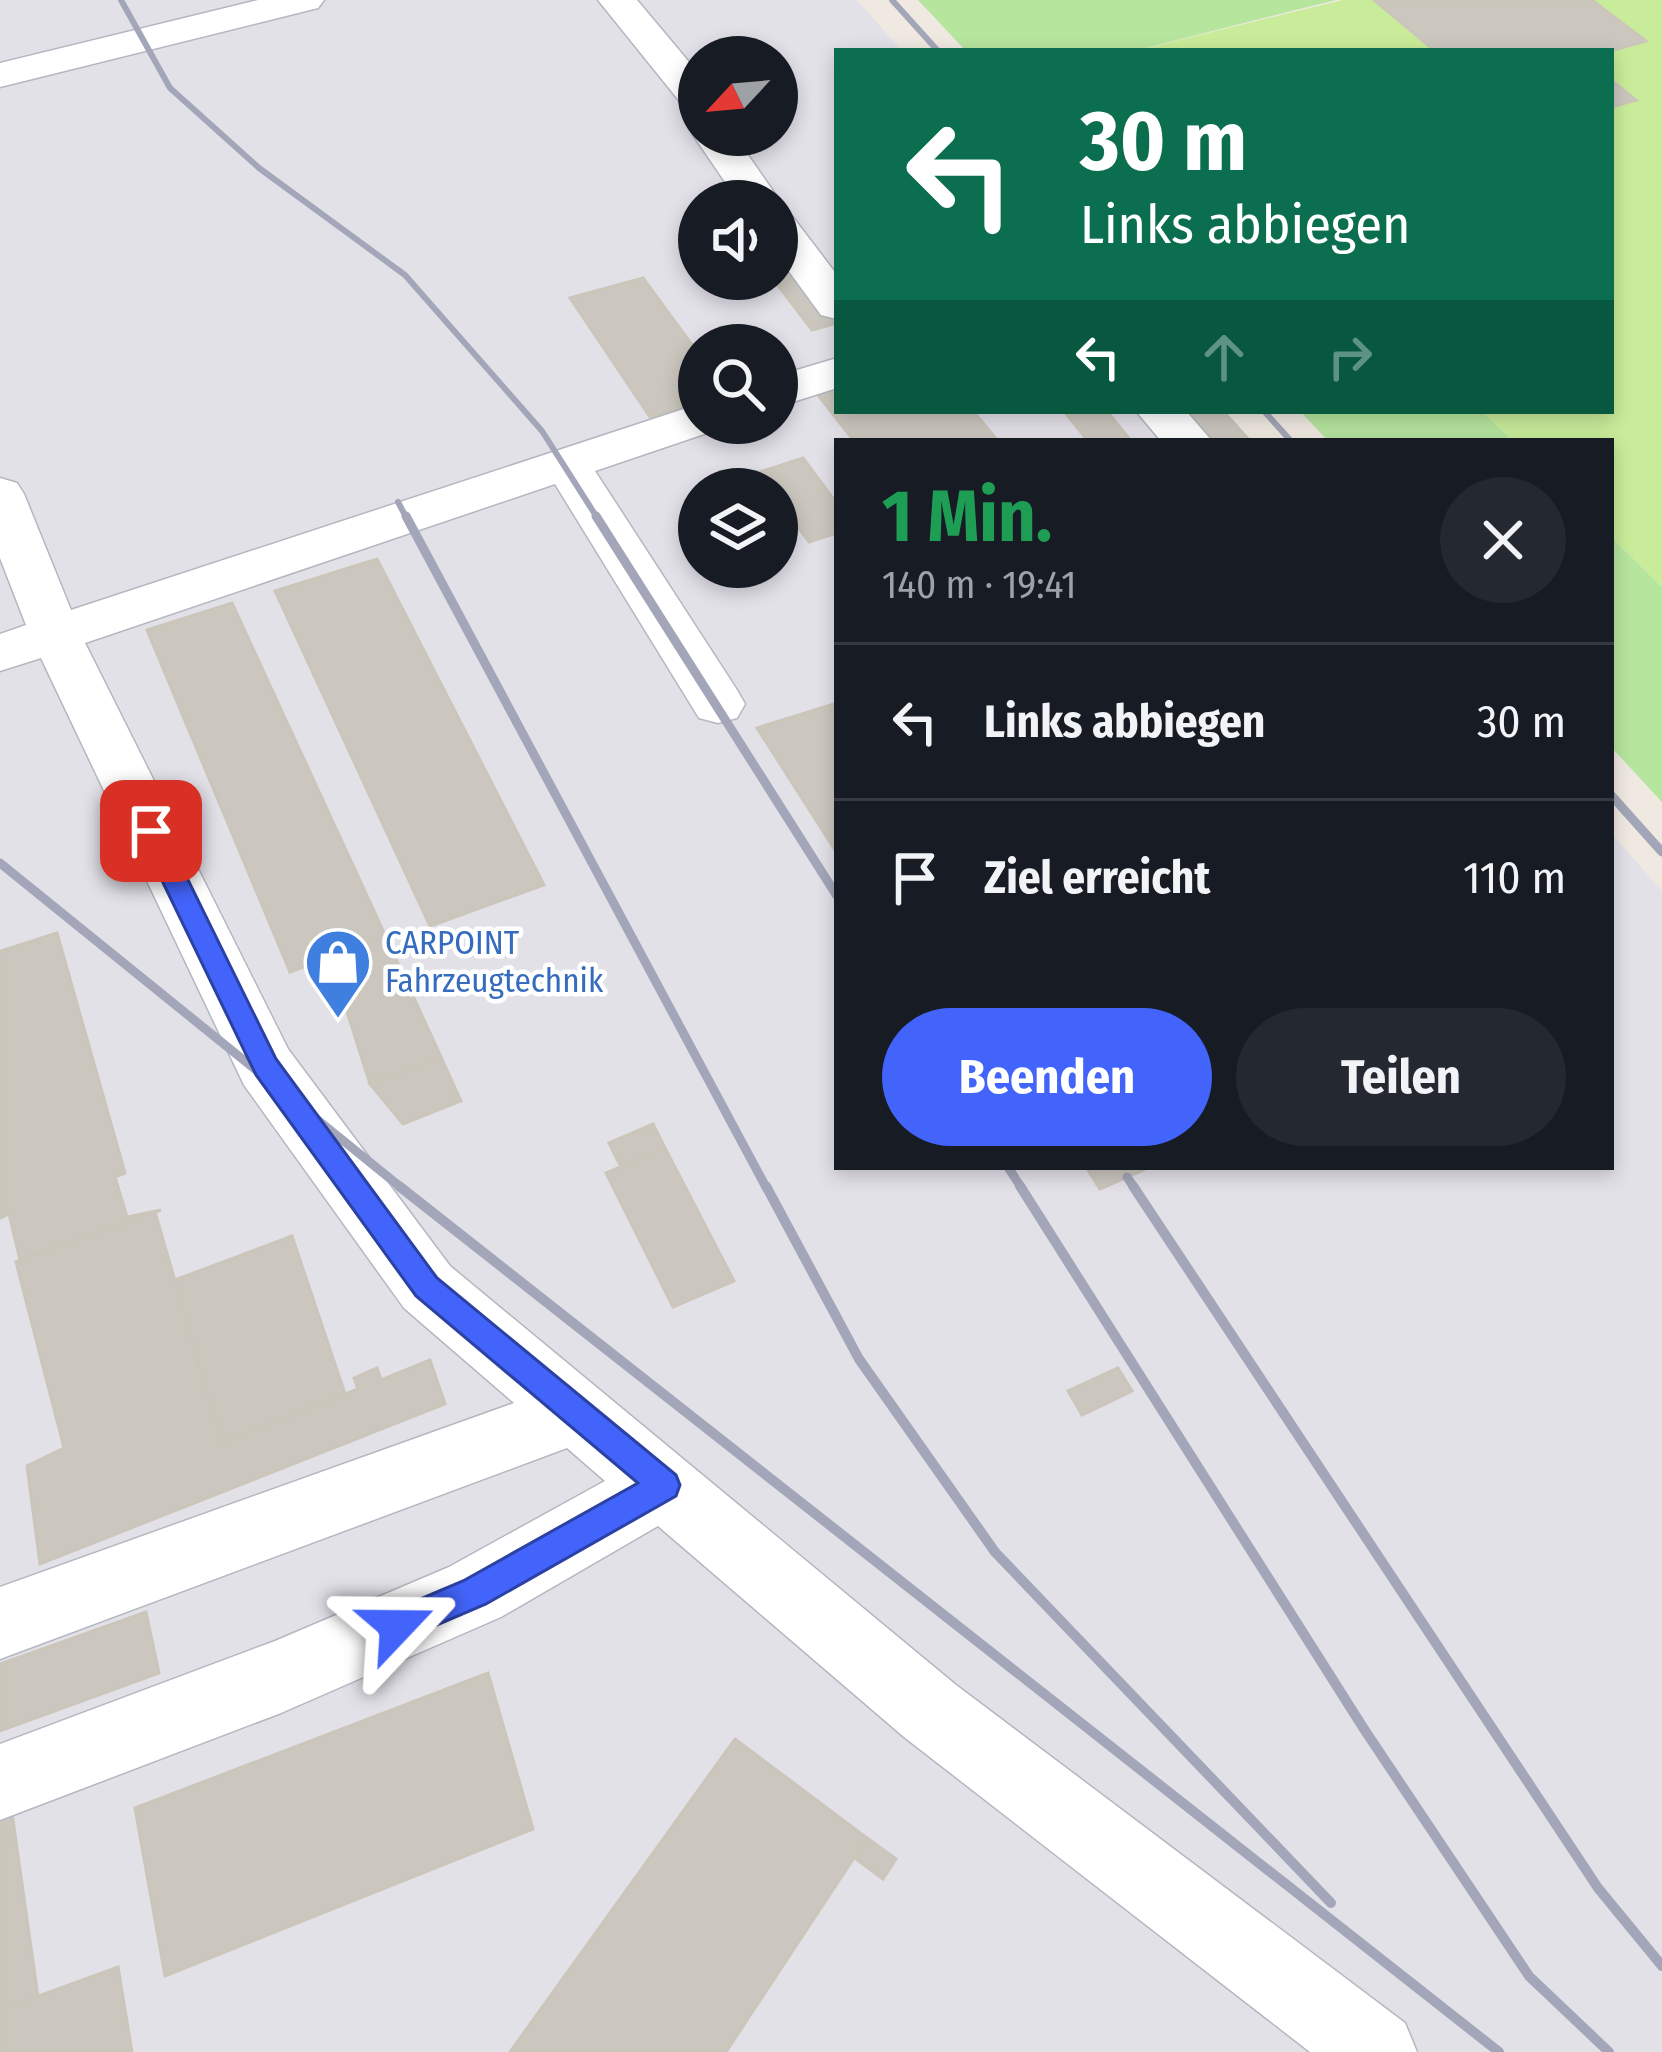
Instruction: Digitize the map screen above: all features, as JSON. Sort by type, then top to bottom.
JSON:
[{"type":"lane","points":[[0,75],[305,0]]},
{"type":"lane","points":[[617,0],[678,74]]},
{"type":"lane","points":[[798,253],[834,300]]},
{"type":"lane","points":[[798,385],[834,373]]},
{"type":"lane","points":[[1162,414],[1185,438]]},
{"type":"lane","points":[[0,653],[678,425]]},
{"type":"lane","points":[[566,463],[718,704]]},
{"type":"lane","points":[[0,494],[55,634],[266,1067],[427,1287],[929,1711],[1376,2052]]},
{"type":"lane","points":[[0,1623],[578,1412]]},
{"type":"lane","points":[[0,1782],[280,1676],[475,1592],[664,1485]]},
{"type":"shaded area","points":[[0,0],[857,0],[899,48],[834,48],[834,414],[1226,414],[1247,438],[834,438],[834,1170],[1614,1170],[1614,836],[1662,891],[1662,2052],[0,2052]]},
{"type":"green space","points":[[918,0],[1336,0],[1145,48],[963,48]]},
{"type":"green space","points":[[1343,0],[1662,0],[1662,587],[1614,540],[1614,438],[1510,438],[1485,414],[1614,414],[1614,48],[1146,48]]},
{"type":"green space","points":[[1303,414],[1485,414],[1510,438],[1325,438]]},
{"type":"green space","points":[[1614,540],[1662,587],[1662,802],[1614,750]]},
{"type":"building","points":[[1374,0],[1592,0],[1646,41],[1614,50],[1431,48]]},
{"type":"building","points":[[1614,82],[1636,100],[1614,106]]},
{"type":"building","points":[[798,258],[834,304],[834,324],[812,330],[789,300],[798,300]]},
{"type":"building","points":[[643,278],[678,326],[678,408],[650,417],[570,298]]},
{"type":"building","points":[[834,389],[834,414],[976,414],[996,438],[852,438],[818,395]]},
{"type":"building","points":[[1066,414],[1109,414],[1129,438],[1086,438]]},
{"type":"building","points":[[1185,414],[1226,414],[1247,438],[1206,438]]},
{"type":"building","points":[[803,458],[834,500],[834,534],[809,542],[798,527],[798,468],[772,468]]},
{"type":"building","points":[[377,559],[544,885],[430,926],[275,591]]},
{"type":"building","points":[[232,603],[386,937],[290,972],[147,630]]},
{"type":"building","points":[[834,704],[834,848],[757,728]]},
{"type":"building","points":[[57,933],[125,1173],[115,1177],[127,1217],[161,1210],[20,1260],[9,1214],[0,1218],[0,957],[1,951]]},
{"type":"building","points":[[386,937],[441,1057],[370,1084],[330,958]]},
{"type":"building","points":[[441,1057],[461,1101],[403,1124],[370,1084]]},
{"type":"building","points":[[653,1124],[665,1148],[621,1167],[609,1143]]},
{"type":"building","points":[[665,1148],[734,1281],[673,1307],[606,1173]]},
{"type":"building","points":[[1088,1170],[1143,1170],[1100,1189]]},
{"type":"building","points":[[155,1212],[222,1443],[358,1389],[354,1378],[377,1368],[381,1380],[430,1360],[445,1404],[40,1564],[27,1466],[64,1448],[16,1262]]},
{"type":"building","points":[[292,1236],[345,1394],[222,1443],[175,1280]]},
{"type":"building","points":[[1118,1368],[1132,1391],[1082,1415],[1068,1391]]},
{"type":"building","points":[[146,1612],[159,1673],[0,1731],[0,1664]]},
{"type":"building","points":[[488,1673],[533,1829],[165,1976],[135,1808]]},
{"type":"building","points":[[735,1739],[867,1838],[726,2052],[510,2052]]},
{"type":"building","points":[[11,1806],[38,1997],[0,2010],[0,1810]]},
{"type":"building","points":[[867,1838],[896,1859],[883,1879],[855,1858]]},
{"type":"building","points":[[118,1967],[132,2052],[0,2052],[0,2010]]},
{"type":"railway","points":[[121,0],[170,88],[259,168],[405,275],[542,431],[598,519]]},
{"type":"railway","points":[[892,0],[935,48]]},
{"type":"railway","points":[[1267,414],[1288,438]]},
{"type":"railway","points":[[398,502],[407,519]]},
{"type":"railway","points":[[406,516],[767,1189]]},
{"type":"railway","points":[[596,516],[834,891]]},
{"type":"railway","points":[[1614,798],[1662,852]]},
{"type":"railway","points":[[0,863],[403,1189]]},
{"type":"railway","points":[[1010,1170],[1022,1189]]},
{"type":"railway","points":[[1127,1177],[1133,1186]]},
{"type":"railway","points":[[399,1186],[1499,2052]]},
{"type":"railway","points":[[766,1186],[859,1359],[995,1552],[1331,1903]]},
{"type":"railway","points":[[1020,1186],[1364,1729],[1529,1976],[1609,2052]]},
{"type":"railway","points":[[1133,1186],[1598,1888],[1662,1966]]},
{"type":"place","name":"CARPOINT Fahrzeugtechnik","points":[[338,1021]]},
{"type":"route","points":[[151,831],[266,1067],[427,1287],[664,1485],[475,1592],[397,1626]]}]
